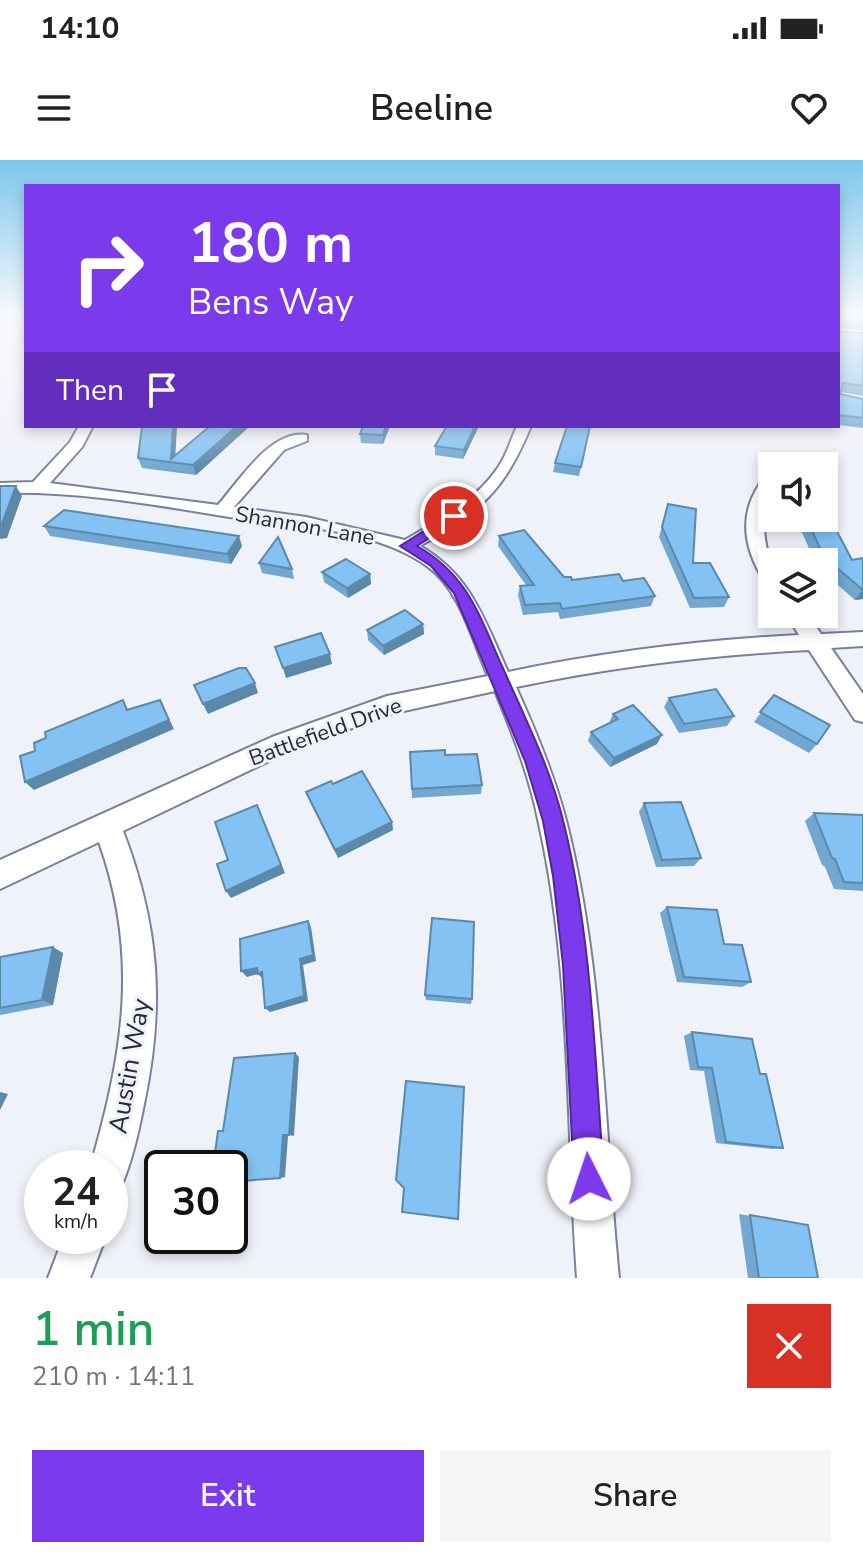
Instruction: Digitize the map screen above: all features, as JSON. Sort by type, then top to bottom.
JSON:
[{"type":"street","points":[[38,487],[77,444],[85,428]]},
{"type":"street","points":[[407,546],[454,516],[484,492],[506,468],[523,428]]},
{"type":"street","points":[[221,511],[279,447],[302,438]]},
{"type":"street","name":"Shannon Lane","points":[[0,488],[38,487],[344,529],[407,546],[436,563],[450,576],[461,591],[535,761],[553,821],[564,876],[575,965],[598,1278]]},
{"type":"street","points":[[758,498],[758,551]]},
{"type":"street","points":[[806,628],[863,713]]},
{"type":"street","name":"Battlefield Drive","points":[[0,875],[253,756],[387,705],[500,680],[722,647],[863,639]]},
{"type":"street","name":"Austin Way","points":[[106,824],[122,860],[136,913],[144,978],[138,1044],[114,1150]]},
{"type":"street","points":[[69,1278],[78,1254]]},
{"type":"building","points":[[840,367],[863,367],[863,386],[843,383],[840,394]]},
{"type":"building","points":[[840,394],[863,399],[863,418],[840,415]]},
{"type":"building","points":[[142,428],[173,428],[171,459],[208,428],[235,428],[193,465],[138,458]]},
{"type":"building","points":[[362,428],[385,428],[383,435],[360,434]]},
{"type":"building","points":[[446,428],[474,428],[464,450],[435,446]]},
{"type":"building","points":[[566,428],[590,428],[581,467],[555,463]]},
{"type":"building","points":[[0,486],[16,486],[0,529]]},
{"type":"building","points":[[668,504],[696,509],[693,563],[710,563],[729,597],[694,598],[662,527]]},
{"type":"building","points":[[64,510],[239,536],[227,554],[44,526]]},
{"type":"building","points":[[524,530],[564,577],[571,577],[572,580],[619,574],[623,581],[644,578],[655,596],[562,609],[560,603],[525,605],[520,586],[534,585],[499,536]]},
{"type":"building","points":[[812,532],[837,532],[852,560],[863,558],[863,590],[838,569],[838,548],[820,548]]},
{"type":"building","points":[[278,537],[292,569],[259,563]]},
{"type":"building","points":[[346,559],[370,574],[347,588],[322,572]]},
{"type":"building","points":[[405,610],[423,624],[383,646],[367,630]]},
{"type":"building","points":[[321,633],[330,654],[283,668],[275,647]]},
{"type":"building","points":[[246,668],[255,683],[203,704],[194,685]]},
{"type":"building","points":[[716,689],[734,716],[684,724],[669,698]]},
{"type":"building","points":[[774,695],[830,725],[817,744],[760,712]]},
{"type":"building","points":[[123,700],[127,710],[160,700],[169,720],[25,782],[20,756],[35,751],[34,743],[46,738],[45,732]]},
{"type":"building","points":[[633,705],[662,735],[614,758],[591,732],[618,719],[613,714]]},
{"type":"building","points":[[445,750],[445,755],[477,754],[482,785],[412,789],[410,752]]},
{"type":"building","points":[[362,771],[392,822],[335,850],[306,792]]},
{"type":"building","points":[[681,802],[701,858],[662,860],[644,803]]},
{"type":"building","points":[[257,805],[281,865],[226,891],[217,864],[228,860],[215,822]]},
{"type":"building","points":[[814,813],[863,815],[863,883],[844,882]]},
{"type":"building","points":[[667,907],[717,910],[724,944],[742,945],[751,982],[684,977]]},
{"type":"building","points":[[432,918],[474,922],[472,999],[425,995]]},
{"type":"building","points":[[308,921],[313,955],[300,959],[304,996],[265,1008],[262,972],[258,974],[257,968],[241,971],[240,939]]},
{"type":"building","points":[[53,947],[42,1000],[0,1008],[0,957]]},
{"type":"building","points":[[692,1032],[752,1039],[760,1074],[766,1074],[783,1148],[726,1142],[712,1068],[698,1067]]},
{"type":"building","points":[[295,1053],[289,1135],[283,1135],[280,1178],[248,1181],[248,1150],[215,1150],[218,1131],[223,1131],[234,1058]]},
{"type":"building","points":[[406,1081],[464,1087],[458,1219],[402,1212],[404,1188],[396,1180]]},
{"type":"building","points":[[750,1215],[808,1225],[818,1278],[759,1278]]},
{"type":"route","points":[[454,516],[407,546],[436,563],[461,591],[535,761],[553,821],[564,876],[575,965],[589,1179]]}]
